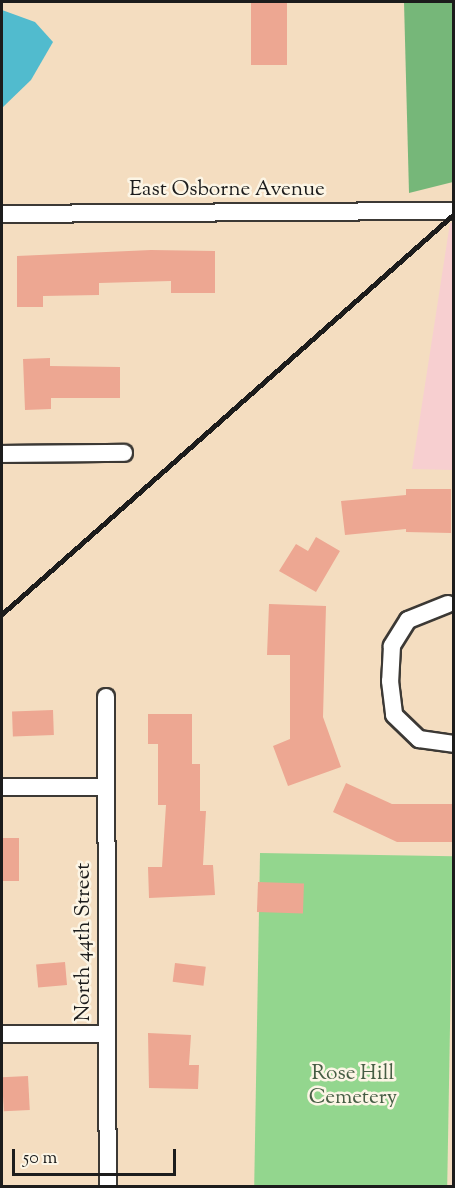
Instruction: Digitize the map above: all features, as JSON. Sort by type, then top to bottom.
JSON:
[{"type":"street","name":"East Osborne Avenue","points":[[2,214],[453,211]]},
{"type":"street","points":[[2,454],[124,453]]},
{"type":"street","points":[[448,604],[408,620],[392,646],[390,681],[394,715],[419,739],[453,744]]},
{"type":"street","name":"North 44th Street","points":[[106,697],[108,1186]]},
{"type":"street","points":[[2,787],[106,787]]},
{"type":"street","points":[[2,1034],[107,1034]]},
{"type":"shaded area","points":[[450,223],[454,223],[453,470],[412,469]]},
{"type":"green space","points":[[404,2],[454,2],[453,182],[409,193]]},
{"type":"green space","name":"Rose Hill Cemetery","points":[[260,853],[453,856],[447,1186],[254,1186]]},
{"type":"water","points":[[2,10],[35,22],[53,42],[31,80],[2,108]]},
{"type":"building","points":[[251,2],[287,2],[287,65],[251,65]]},
{"type":"building","points":[[151,250],[215,251],[215,293],[171,293],[171,281],[99,283],[99,295],[43,296],[43,307],[17,307],[17,256]]},
{"type":"building","points":[[50,358],[50,366],[120,367],[120,398],[51,398],[51,409],[25,410],[23,359]]},
{"type":"building","points":[[406,489],[451,489],[451,533],[406,532],[406,529],[345,535],[341,501],[406,495]]},
{"type":"building","points":[[316,537],[340,551],[316,592],[279,571],[296,544],[308,551]]},
{"type":"building","points":[[269,604],[326,606],[323,717],[341,767],[288,786],[273,746],[290,739],[290,655],[267,655]]},
{"type":"building","points":[[53,710],[54,735],[13,736],[12,711]]},
{"type":"building","points":[[148,714],[192,714],[192,764],[200,764],[200,811],[206,811],[203,865],[213,865],[215,895],[149,898],[148,867],[162,867],[166,805],[158,805],[158,744],[148,744]]},
{"type":"building","points":[[346,783],[392,804],[452,804],[453,842],[397,842],[333,812]]},
{"type":"building","points":[[2,838],[19,838],[19,881],[2,881]]},
{"type":"building","points":[[258,882],[304,884],[303,914],[257,912]]},
{"type":"building","points":[[65,962],[67,985],[38,987],[36,965]]},
{"type":"building","points":[[175,963],[206,967],[203,986],[173,982]]},
{"type":"building","points":[[148,1033],[191,1035],[189,1065],[199,1065],[198,1089],[149,1088]]},
{"type":"building","points":[[28,1076],[30,1110],[4,1111],[2,1077]]},
{"type":"railway","points":[[2,614],[454,214]]}]
